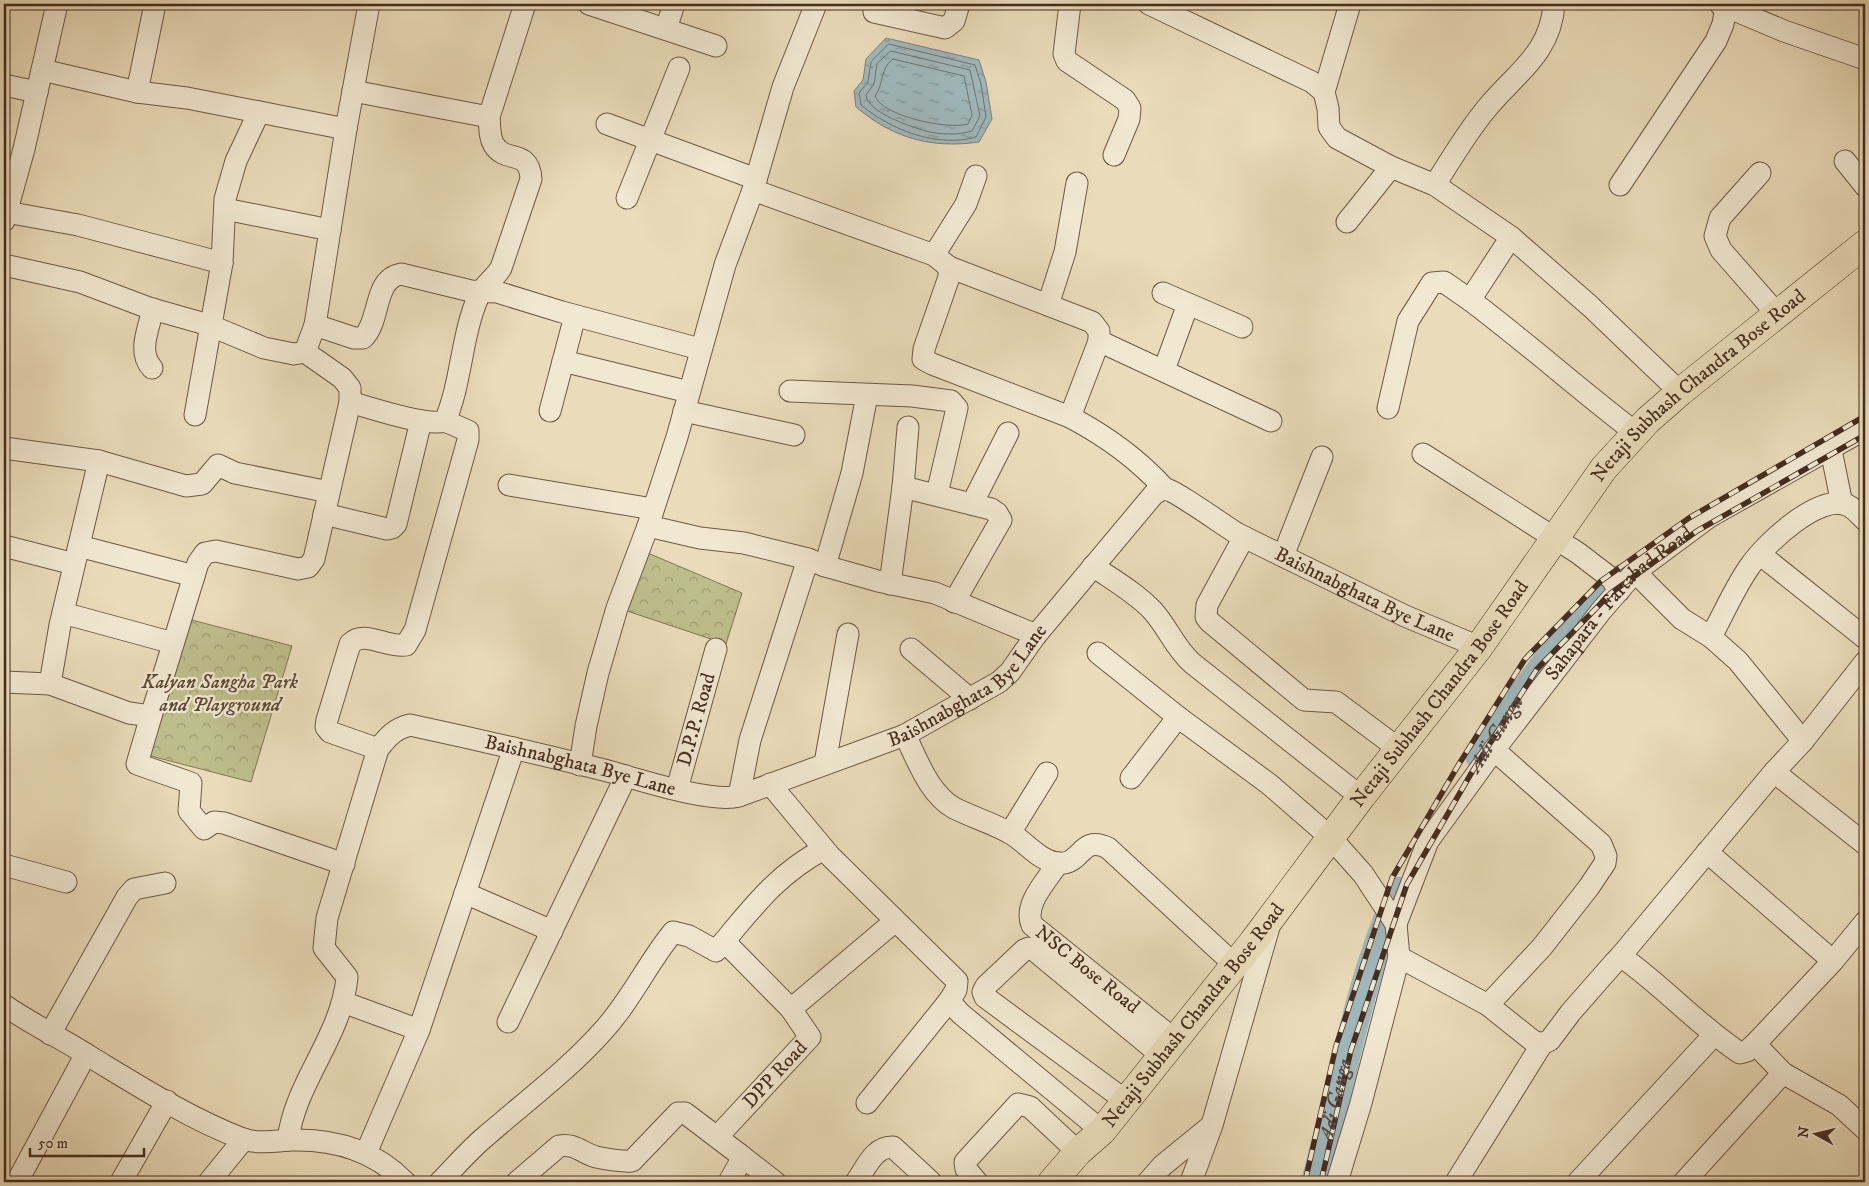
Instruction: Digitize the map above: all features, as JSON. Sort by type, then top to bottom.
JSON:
[{"type":"main road","name":"Netaji Subhash Chandra Bose Road","points":[[1052,1182],[1078,1152],[1102,1131],[1235,965],[1330,837],[1479,647],[1604,468],[1636,433],[1680,392],[1865,244]]},
{"type":"street","points":[[57,4],[37,92],[5,216],[78,225],[222,263]]},
{"type":"street","points":[[137,92],[155,4]]},
{"type":"street","points":[[305,352],[315,325],[346,129],[369,4]]},
{"type":"street","points":[[445,421],[465,338],[480,292],[496,277],[501,268],[530,178],[530,168],[525,160],[504,153],[494,146],[490,137],[489,117],[525,4]]},
{"type":"street","points":[[589,4],[716,46]]},
{"type":"street","points":[[666,29],[674,4]]},
{"type":"street","points":[[580,765],[586,726],[603,655],[617,608],[651,517],[687,402],[725,266],[755,184],[786,79],[816,4]]},
{"type":"street","points":[[874,12],[945,28],[954,21],[959,4]]},
{"type":"street","points":[[1070,4],[1064,54],[1067,61],[1125,100],[1130,108],[1129,119],[1114,155]]},
{"type":"street","points":[[1149,4],[1312,82],[1324,92]]},
{"type":"street","points":[[1350,4],[1324,92],[1328,108],[1329,127],[1337,138],[1391,166],[1435,185],[1512,237],[1590,306],[1680,392]]},
{"type":"street","points":[[1435,185],[1486,108],[1534,58],[1544,43],[1552,23],[1554,4]]},
{"type":"street","points":[[1620,185],[1716,41],[1722,24],[1723,5],[1784,32],[1865,59]]},
{"type":"street","points":[[628,198],[679,68]]},
{"type":"street","points":[[42,70],[137,92],[187,98],[346,129]]},
{"type":"street","points":[[4,85],[37,92]]},
{"type":"street","points":[[353,91],[489,117]]},
{"type":"street","points":[[195,415],[209,325],[222,263],[225,209],[229,181],[259,112]]},
{"type":"street","points":[[607,124],[1092,322],[1099,331],[1099,341],[1070,417]]},
{"type":"street","points":[[1865,172],[1848,159],[1865,186]]},
{"type":"street","points":[[1348,222],[1391,166]]},
{"type":"street","points":[[1760,173],[1720,218],[1715,236],[1721,250],[1778,315]]},
{"type":"street","points":[[941,261],[976,176]]},
{"type":"street","points":[[1048,305],[1065,252],[1077,183]]},
{"type":"street","points":[[225,209],[330,230]]},
{"type":"street","points":[[1470,300],[1512,237]]},
{"type":"street","points":[[941,261],[949,277],[924,349],[923,359],[1070,417],[1138,461],[1165,489]]},
{"type":"street","points":[[4,265],[80,282],[153,309],[209,325],[264,348],[294,354],[305,352],[342,378],[350,388],[350,402],[314,559],[308,567],[298,569],[216,550],[206,552],[198,562],[136,764],[191,783],[189,811],[204,829],[214,822],[224,823],[344,864]]},
{"type":"street","points":[[315,325],[354,338],[363,338],[370,331],[385,283],[392,275],[401,274],[480,292],[497,292],[575,316],[700,350]]},
{"type":"street","points":[[1388,408],[1408,321],[1432,283],[1444,282],[1526,342],[1636,433]]},
{"type":"street","points":[[1163,292],[1242,326]]},
{"type":"street","points":[[1164,370],[1188,304]]},
{"type":"street","points":[[152,368],[146,362],[143,354],[153,309]]},
{"type":"street","points":[[550,411],[575,316]]},
{"type":"street","points":[[1099,341],[1271,421]]},
{"type":"street","points":[[563,361],[794,435]]},
{"type":"street","points":[[790,391],[912,396],[951,401],[957,408],[937,494]]},
{"type":"street","points":[[739,796],[750,740],[816,563],[852,473],[867,395]]},
{"type":"street","points":[[288,1140],[295,1106],[343,1002],[347,977],[324,948],[323,944],[327,918],[378,749],[330,732],[326,727],[327,720],[350,644],[361,636],[396,647],[406,645],[415,630],[468,440],[468,431],[445,421],[438,424],[422,421],[350,402]]},
{"type":"street","points":[[324,514],[387,529],[392,528],[396,524],[422,421]]},
{"type":"street","points":[[890,584],[903,486],[908,427]]},
{"type":"street","name":"Sahapara - Fartabad Road","points":[[1337,1182],[1361,1103],[1399,957],[1392,918],[1428,841],[1494,750],[1601,611],[1635,572],[1687,531],[1709,517],[1865,429]]},
{"type":"street","points":[[972,504],[1008,433]]},
{"type":"street","points":[[4,448],[99,460],[186,486],[202,484],[218,465],[235,474],[329,492]]},
{"type":"street","points":[[1830,450],[1842,504]]},
{"type":"street","points":[[1423,454],[1555,537],[1612,579],[1619,591]]},
{"type":"street","points":[[1283,556],[1322,457]]},
{"type":"street","points":[[50,684],[63,613],[99,460]]},
{"type":"street","points":[[509,485],[651,517],[700,538],[744,543],[890,584],[935,593],[1036,636]]},
{"type":"street","points":[[903,486],[991,509],[1001,520],[954,602]]},
{"type":"street","name":"Baishnabghata Bye Lane","points":[[378,749],[391,733],[399,728],[410,725],[514,748],[677,789],[730,798],[739,796],[905,735],[1005,677],[1036,636],[1154,494],[1165,489],[1175,492],[1215,521],[1283,556],[1405,616],[1479,647]]},
{"type":"street","points":[[1711,637],[1751,565],[1793,523],[1814,509],[1842,504],[1849,506],[1865,520]]},
{"type":"street","points":[[1244,536],[1207,605],[1206,617],[1304,700],[1336,702],[1399,749]]},
{"type":"street","points":[[4,546],[76,555],[194,576]]},
{"type":"street","points":[[1761,555],[1865,638]]},
{"type":"street","points":[[1093,566],[1143,601],[1154,612],[1181,654],[1361,797]]},
{"type":"street","points":[[1635,572],[1682,619],[1711,637],[1738,661],[1803,741]]},
{"type":"street","points":[[63,613],[173,643]]},
{"type":"street","points":[[826,763],[848,634]]},
{"type":"street","name":"D.P.P. Road","points":[[677,789],[716,649]]},
{"type":"street","points":[[911,649],[970,699]]},
{"type":"street","points":[[1098,653],[1178,717],[1269,784],[1330,837],[1363,874],[1392,918]]},
{"type":"street","points":[[1456,1182],[1542,1044],[1550,1040],[1571,1012],[1619,958],[1774,772],[1803,741],[1865,662]]},
{"type":"street","points":[[4,682],[50,684],[129,713],[150,716]]},
{"type":"street","points":[[1131,778],[1178,717]]},
{"type":"street","points":[[905,735],[938,794],[952,807],[1010,833],[1042,857],[1058,863],[1069,863],[1089,844],[1098,843],[1108,848],[1235,965]]},
{"type":"street","points":[[366,1153],[418,1030],[514,748]]},
{"type":"street","points":[[1488,1005],[1542,947],[1605,863],[1606,856],[1601,844],[1494,750]]},
{"type":"street","points":[[1774,772],[1865,844]]},
{"type":"street","points":[[1010,833],[1047,773]]},
{"type":"street","points":[[508,1022],[626,776]]},
{"type":"street","points":[[770,784],[824,849],[894,922],[956,981],[956,990],[949,1000],[867,1103]]},
{"type":"street","points":[[440,1182],[484,1137],[556,1079],[602,1033],[620,1010],[654,956],[673,932],[689,936],[716,951],[773,884],[798,863],[824,849]]},
{"type":"street","points":[[1707,852],[1833,960]]},
{"type":"street","name":"NSC Bose Road","points":[[1058,863],[1030,906],[1029,916],[1032,925],[1169,1048]]},
{"type":"street","points":[[4,864],[66,882]]},
{"type":"street","points":[[50,1034],[126,897],[134,889],[165,883]]},
{"type":"street","points":[[465,893],[552,931]]},
{"type":"street","points":[[1191,1182],[1212,1124],[1271,918]]},
{"type":"street","points":[[724,942],[791,1009],[894,922]]},
{"type":"street","points":[[1619,958],[1632,965],[1689,1012],[1713,1036],[1740,1053],[1747,1051],[1755,1044],[1833,960],[1865,922]]},
{"type":"street","points":[[1126,1101],[985,997],[983,992],[986,986],[1024,950],[1029,948],[1169,1048]]},
{"type":"street","points":[[1399,957],[1488,1005],[1533,1040],[1542,1044]]},
{"type":"street","points":[[949,1000],[976,1026],[1102,1131]]},
{"type":"street","points":[[343,1002],[418,1030]]},
{"type":"street","points":[[976,1026],[994,1004]]},
{"type":"street","points":[[4,1005],[125,1079],[244,1139],[256,1142],[316,1139],[366,1153],[391,1167],[405,1182]]},
{"type":"street","name":"DPP Road","points":[[718,1136],[810,1037],[791,1009]]},
{"type":"street","points":[[1578,1182],[1713,1036]]},
{"type":"street","points":[[1023,1065],[1043,1040]]},
{"type":"street","points":[[1755,1044],[1783,1073],[1839,1105],[1865,1129]]},
{"type":"street","points":[[17,1182],[86,1054]]},
{"type":"street","points":[[1684,1182],[1783,1073]]},
{"type":"street","points":[[121,1182],[167,1101]]},
{"type":"street","points":[[977,1182],[966,1169],[965,1162],[1018,1104],[1030,1107],[1078,1152]]},
{"type":"street","points":[[517,1182],[559,1146],[568,1144],[596,1157],[632,1161],[678,1113],[685,1113],[718,1136],[775,1182]]},
{"type":"street","points":[[1148,1182],[1162,1166],[1212,1124]]},
{"type":"street","points":[[209,1182],[244,1139]]},
{"type":"street","points":[[856,1182],[879,1149],[893,1147],[931,1182]]},
{"type":"street","points":[[729,1182],[743,1157],[740,1154]]},
{"type":"green space","points":[[643,551],[742,593],[726,644],[621,609]]},
{"type":"green space","name":"Kalyan Sangha Park and Playground","points":[[184,618],[292,646],[251,782],[143,754]]},
{"type":"water","points":[[886,38],[979,60],[986,82],[992,119],[979,142],[945,144],[913,139],[884,127],[856,107],[854,91],[863,80],[866,59]]},
{"type":"waterway","name":"Adi Ganga","points":[[1479,756],[1563,640],[1622,578]]},
{"type":"waterway","name":"Adi Ganga","points":[[1315,1182],[1361,998],[1384,926],[1399,891]]},
{"type":"railway","points":[[1305,1182],[1336,1046],[1392,878],[1459,764],[1525,659],[1601,581],[1689,518],[1865,416]]},
{"type":"railway","points":[[1321,1182],[1351,1050],[1407,884],[1472,772],[1537,669],[1611,593],[1697,531],[1865,435]]}]
